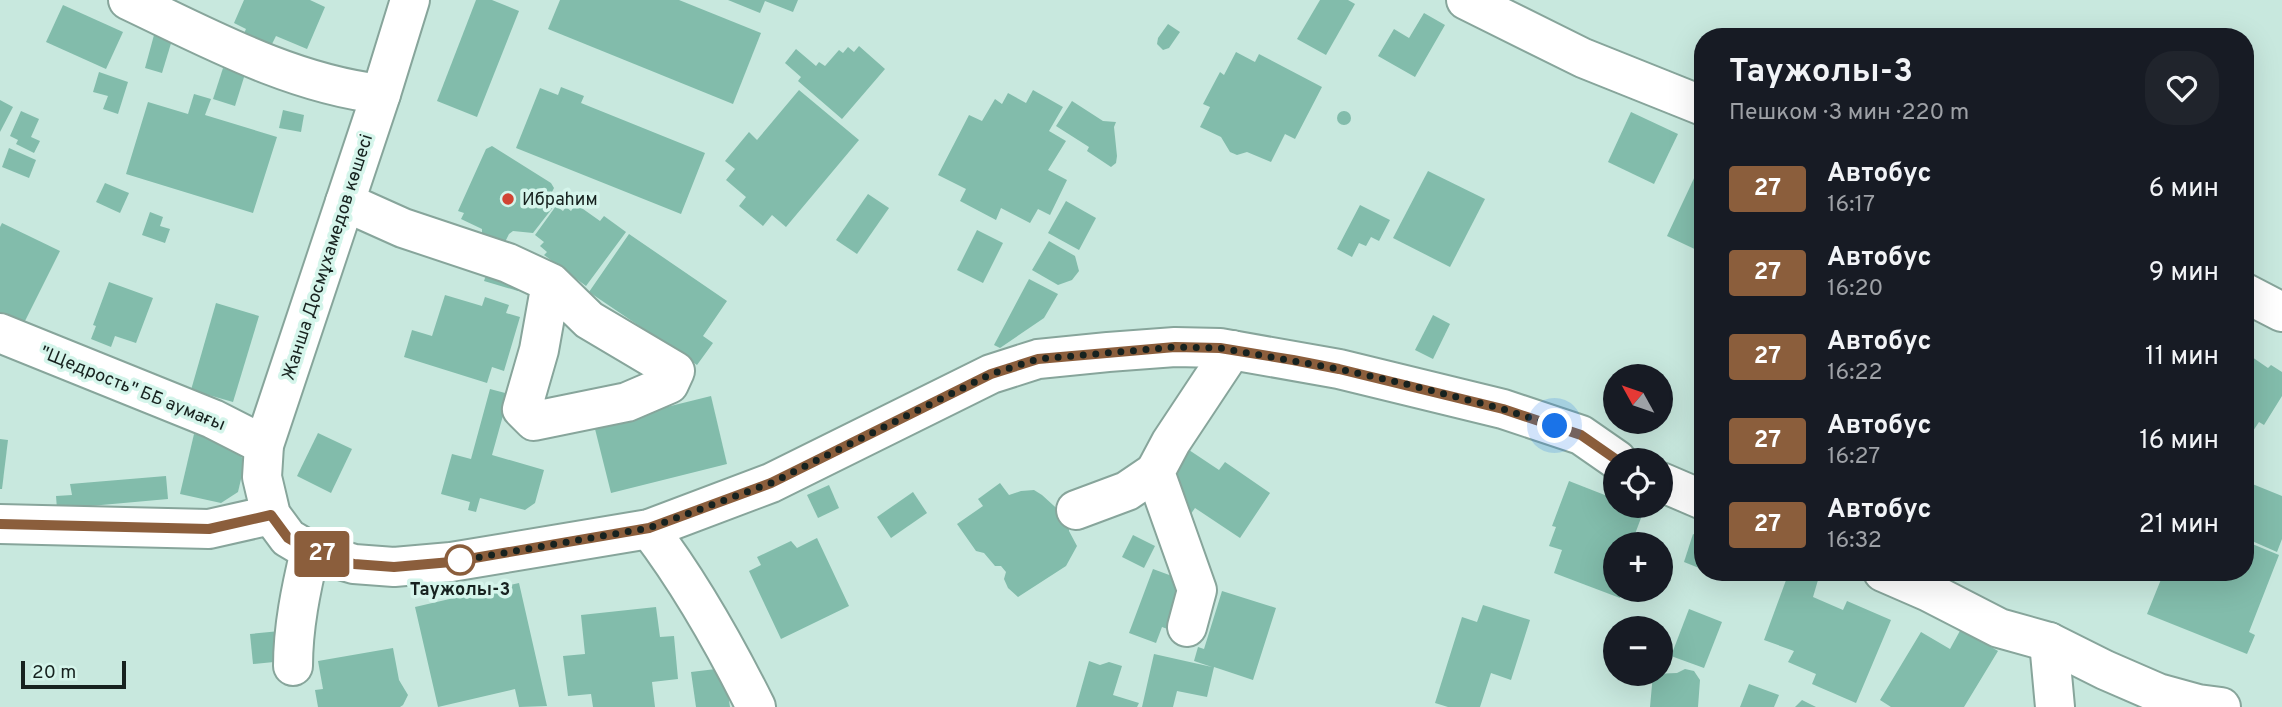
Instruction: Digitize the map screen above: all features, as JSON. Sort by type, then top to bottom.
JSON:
[{"type":"street","points":[[128,0],[243,55],[346,90],[381,94]]},
{"type":"street","name":"Жанша Досмұхамедов көшесі","points":[[271,515],[262,477],[264,444],[410,0]]},
{"type":"street","points":[[1466,0],[1583,58],[1694,102]]},
{"type":"street","points":[[345,202],[403,228],[508,263],[551,283]]},
{"type":"street","points":[[2254,298],[2282,312]]},
{"type":"street","name":"\"Щедрость\" ББ аумағы","points":[[0,333],[213,419],[264,444]]},
{"type":"street","points":[[0,524],[209,529],[271,515],[288,538],[310,551],[354,564],[394,567],[451,562],[649,528],[771,483],[991,374],[1038,359],[1175,347],[1232,350],[1339,369],[1503,409],[1581,435],[1603,450]]},
{"type":"street","points":[[1076,510],[1127,491],[1156,472],[1171,442],[1232,350]]},
{"type":"street","points":[[1156,472],[1197,590],[1187,627]]},
{"type":"street","points":[[1673,487],[1694,496]]},
{"type":"street","points":[[649,528],[711,622],[756,707]]},
{"type":"street","points":[[293,666],[293,643],[310,551]]},
{"type":"street","points":[[1904,581],[1999,628],[2049,642],[2158,693],[2221,707]]},
{"type":"street","points":[[2049,642],[2056,707]]},
{"type":"building","points":[[244,0],[310,0],[325,7],[307,49],[276,36],[268,52],[241,40],[246,29],[234,23]]},
{"type":"building","points":[[476,0],[492,0],[519,11],[477,117],[437,101]]},
{"type":"building","points":[[560,0],[679,0],[761,33],[733,104],[548,29]]},
{"type":"building","points":[[728,0],[798,0],[793,12],[765,1],[760,13]]},
{"type":"building","points":[[1320,0],[1348,0],[1355,4],[1326,55],[1297,39]]},
{"type":"building","points":[[63,5],[123,32],[106,69],[46,42]]},
{"type":"building","points":[[1424,13],[1445,25],[1415,77],[1378,56],[1394,29],[1409,38]]},
{"type":"building","points":[[1168,24],[1180,32],[1169,48],[1163,50],[1157,44],[1158,38]]},
{"type":"building","points":[[154,35],[172,40],[162,73],[145,68]]},
{"type":"building","points":[[859,46],[885,69],[842,119],[798,81],[801,77],[785,63],[796,49],[816,66],[819,62],[825,66],[839,50],[843,53],[848,47],[854,52]]},
{"type":"building","points":[[1236,52],[1255,62],[1259,54],[1322,87],[1295,139],[1285,134],[1271,162],[1247,152],[1237,155],[1230,152],[1221,137],[1200,127],[1210,107],[1203,104],[1220,72],[1224,75]]},
{"type":"building","points":[[223,68],[245,74],[235,106],[213,99]]},
{"type":"building","points":[[99,72],[128,82],[118,114],[103,109],[108,96],[93,92]]},
{"type":"building","points":[[561,87],[584,96],[581,103],[705,153],[681,214],[516,148],[540,88],[558,95]]},
{"type":"building","points":[[799,90],[859,140],[786,227],[772,215],[763,226],[739,206],[746,197],[726,180],[735,169],[725,161],[749,132],[757,140]]},
{"type":"building","points":[[1033,90],[1063,107],[1049,131],[1066,141],[1048,170],[1067,180],[1050,215],[1038,209],[1030,223],[1001,208],[996,220],[960,201],[966,189],[938,175],[969,115],[982,121],[995,99],[1002,104],[1008,93],[1026,103]]},
{"type":"building","points":[[194,94],[211,99],[205,115],[277,137],[253,213],[126,174],[148,102],[188,114]]},
{"type":"building","points":[[0,100],[13,107],[0,132]]},
{"type":"building","points":[[1072,101],[1103,121],[1116,122],[1114,127],[1117,156],[1116,163],[1111,167],[1087,151],[1089,147],[1056,126]]},
{"type":"building","points":[[283,110],[304,115],[301,132],[279,128]]},
{"type":"building","points":[[21,111],[39,119],[31,137],[40,141],[34,153],[16,144],[18,140],[10,136]]},
{"type":"building","points":[[1341,111],[1347,111],[1351,118],[1347,125],[1341,125],[1337,121],[1337,115]]},
{"type":"building","points":[[1631,112],[1678,134],[1654,184],[1608,162]]},
{"type":"building","name":"Ибраһим","points":[[492,146],[551,183],[554,188],[550,196],[554,206],[533,233],[513,231],[503,246],[482,236],[482,229],[461,219],[464,213],[458,211],[486,149]]},
{"type":"building","points":[[9,148],[36,160],[29,178],[2,167]]},
{"type":"building","points":[[1428,171],[1485,199],[1450,267],[1393,238]]},
{"type":"building","points":[[1694,178],[1694,249],[1667,236]]},
{"type":"building","points":[[105,183],[129,193],[120,213],[96,202]]},
{"type":"building","points":[[868,194],[889,208],[857,254],[836,240]]},
{"type":"building","points":[[1066,201],[1096,218],[1079,250],[1048,233]]},
{"type":"building","points":[[576,204],[600,221],[604,216],[626,232],[586,286],[544,255],[547,252],[540,246],[544,242],[535,235],[556,206],[563,211],[566,207],[571,211]]},
{"type":"building","points":[[1360,205],[1390,220],[1379,241],[1371,237],[1366,246],[1359,243],[1352,257],[1337,249]]},
{"type":"building","points":[[150,212],[163,217],[160,226],[170,229],[165,243],[142,235]]},
{"type":"building","points":[[2,223],[60,251],[20,331],[0,321]]},
{"type":"building","points":[[977,230],[1003,243],[983,283],[957,270]]},
{"type":"building","points":[[629,234],[727,301],[703,336],[713,343],[697,365],[589,292]]},
{"type":"building","points":[[1049,241],[1075,256],[1079,271],[1072,280],[1058,285],[1032,270]]},
{"type":"building","points":[[489,266],[522,276],[518,291],[484,281]]},
{"type":"building","points":[[1029,279],[1058,294],[1044,318],[1000,348],[994,345]]},
{"type":"building","points":[[109,282],[153,298],[136,343],[115,336],[111,347],[91,339],[96,326],[93,325]]},
{"type":"building","points":[[445,295],[482,306],[485,297],[509,305],[506,313],[520,317],[504,371],[492,367],[487,383],[404,357],[412,330],[432,336]]},
{"type":"building","points":[[216,303],[259,316],[233,402],[191,390]]},
{"type":"building","points":[[1433,315],[1450,324],[1433,359],[1415,350]]},
{"type":"building","points":[[2254,358],[2268,368],[2271,365],[2282,372],[2282,396],[2264,425],[2259,422],[2254,430]]},
{"type":"building","points":[[490,389],[509,394],[492,455],[544,470],[535,503],[525,510],[480,498],[476,512],[468,510],[470,502],[441,494],[452,454],[471,459]]},
{"type":"building","points":[[711,396],[727,464],[611,493],[594,425]]},
{"type":"building","points":[[318,433],[352,449],[331,493],[297,476]]},
{"type":"building","points":[[194,434],[231,442],[245,462],[238,492],[221,503],[180,494]]},
{"type":"building","points":[[0,439],[8,440],[2,489],[0,489]]},
{"type":"building","points":[[1189,450],[1219,470],[1225,462],[1270,493],[1240,538],[1195,508],[1188,518],[1179,504],[1177,469]]},
{"type":"building","points":[[166,476],[168,499],[57,509],[56,496],[72,495],[70,484]]},
{"type":"building","points":[[1569,481],[1603,494],[1603,518],[1641,518],[1636,532],[1603,532],[1603,592],[1554,573],[1562,550],[1549,546],[1556,527],[1552,526]]},
{"type":"building","points":[[1000,483],[1009,495],[1034,490],[1042,495],[1064,515],[1077,546],[1066,566],[1018,597],[1008,588],[1004,579],[1006,572],[1001,566],[995,566],[984,553],[976,551],[957,524],[983,506],[978,499]]},
{"type":"building","points":[[829,485],[839,508],[818,518],[807,495]]},
{"type":"building","points":[[2254,485],[2282,496],[2282,539],[2277,552],[2254,542]]},
{"type":"building","points":[[913,492],[927,513],[891,538],[877,517]]},
{"type":"building","points":[[1693,534],[1694,566],[1684,562]]},
{"type":"building","points":[[1133,535],[1155,546],[1144,568],[1122,557]]},
{"type":"building","points":[[817,538],[849,606],[781,639],[749,571],[761,565],[757,557],[791,541],[797,548]]},
{"type":"building","points":[[2254,545],[2279,555],[2249,632],[2255,635],[2247,654],[2147,614],[2160,581],[2254,581]]},
{"type":"building","points":[[1153,569],[1191,583],[1173,631],[1162,627],[1156,643],[1129,633]]},
{"type":"building","points":[[1786,581],[1818,581],[1813,597],[1843,610],[1847,601],[1891,620],[1856,703],[1812,684],[1816,674],[1788,662],[1794,651],[1764,640]]},
{"type":"building","points":[[519,583],[547,706],[519,707],[515,689],[438,707],[415,607]]},
{"type":"building","points":[[1222,591],[1276,608],[1253,680],[1214,667],[1207,697],[1177,691],[1173,707],[1142,707],[1154,654],[1212,667],[1194,661],[1198,647],[1204,649]]},
{"type":"building","points":[[1483,605],[1530,620],[1511,680],[1491,673],[1480,707],[1448,707],[1435,703],[1462,617],[1477,622]]},
{"type":"building","points":[[656,607],[660,637],[674,636],[678,679],[652,682],[655,707],[593,707],[591,694],[568,696],[563,656],[585,654],[581,615]]},
{"type":"building","points":[[1689,609],[1722,622],[1704,668],[1673,657]]},
{"type":"building","points":[[1961,629],[1998,651],[1964,707],[1891,707],[1880,700],[1921,632],[1950,649]]},
{"type":"building","points":[[280,631],[284,661],[253,664],[250,634]]},
{"type":"building","points":[[393,648],[399,680],[408,695],[403,705],[318,707],[315,690],[323,689],[318,661]]},
{"type":"building","points":[[1089,661],[1100,665],[1109,662],[1122,666],[1113,695],[1139,703],[1137,707],[1076,707]]},
{"type":"building","points":[[724,668],[730,707],[696,707],[691,672]]},
{"type":"building","points":[[1685,669],[1694,671],[1700,680],[1698,707],[1650,707],[1652,686],[1673,686],[1673,673]]},
{"type":"building","points":[[1749,684],[1779,695],[1774,707],[1740,707]]},
{"type":"building","points":[[1802,700],[1816,707],[1795,707]]},
{"type":"bus line","name":"27","points":[[0,524],[209,529],[271,515],[288,538],[310,551],[354,564],[394,567],[451,562],[649,528],[771,483],[991,374],[1038,359],[1175,347],[1220,348],[1406,384],[1503,409],[1581,435],[1603,450]]},
{"type":"place","name":"Ибраһим","points":[[508,199]]},
{"type":"place","name":"Таужолы-3","points":[[460,560]]},
{"type":"route","points":[[460,560],[451,562],[649,528],[771,483],[991,374],[1038,359],[1175,347],[1220,348],[1406,384],[1503,409],[1555,426]]}]
